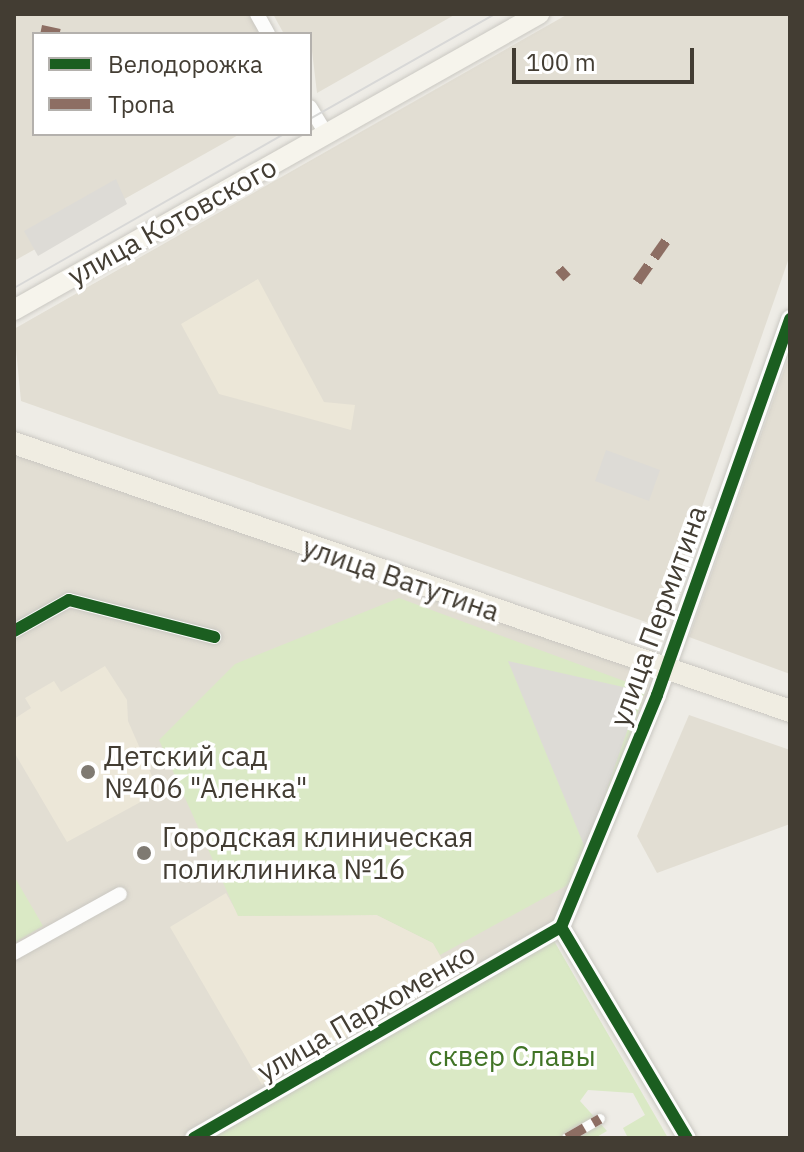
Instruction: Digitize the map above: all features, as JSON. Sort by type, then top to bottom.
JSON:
[{"type":"main road","name":"улица Котовского","points":[[14,310],[539,14]]},
{"type":"main road","name":"улица Ватутина","points":[[14,443],[790,711]]},
{"type":"street","points":[[257,14],[267,32]]},
{"type":"street","points":[[312,110],[326,134]]},
{"type":"street","name":"улица Пермитина","points":[[561,927],[665,670],[790,319]]},
{"type":"street","points":[[14,631],[69,600],[214,637]]},
{"type":"street","points":[[14,953],[120,894]]},
{"type":"street","points":[[561,927],[687,1138]]},
{"type":"street","name":"улица Пархоменко","points":[[194,1138],[561,927]]},
{"type":"street","points":[[567,1138],[600,1119]]},
{"type":"shaded area","points":[[14,14],[249,14],[259,32],[32,32],[32,136],[236,136],[14,261]]},
{"type":"shaded area","points":[[273,14],[456,14],[317,93],[312,32],[283,32]]},
{"type":"shaded area","points":[[568,14],[790,14],[790,255],[660,627],[21,401],[14,329]]},
{"type":"shaded area","points":[[116,179],[127,204],[38,256],[24,231]]},
{"type":"shaded area","points":[[258,279],[324,402],[355,405],[351,430],[219,394],[181,324]]},
{"type":"shaded area","points":[[790,353],[790,674],[689,637]]},
{"type":"shaded area","points":[[14,443],[665,670],[561,927],[194,1138],[14,1138]]},
{"type":"shaded area","points":[[606,450],[660,470],[649,501],[595,481]]},
{"type":"shaded area","points":[[508,661],[641,691],[586,850]]},
{"type":"shaded area","name":"Детский сад №406 \"Аленка\"","points":[[105,666],[127,700],[128,721],[159,792],[67,842],[14,752],[14,719],[31,708],[25,698],[54,681],[61,692]]},
{"type":"shaded area","points":[[689,715],[790,750],[790,824],[657,873],[637,836]]},
{"type":"shaded area","points":[[226,893],[239,916],[377,915],[433,943],[452,977],[262,1085],[170,927]]},
{"type":"green space","points":[[399,598],[646,689],[584,876],[440,955],[433,943],[377,915],[238,916],[159,740],[235,664]]},
{"type":"green space","points":[[14,876],[43,926],[14,943]]},
{"type":"green space","name":"сквер Славы","points":[[553,939],[668,1138],[628,1138],[623,1128],[645,1115],[633,1093],[588,1090],[580,1101],[607,1131],[595,1138],[206,1138]]},
{"type":"tram line","points":[[312,118],[495,14]]},
{"type":"tram line","points":[[14,288],[280,136]]},
{"type":"marked path","points":[[41,30],[50,32]]},
{"type":"marked path","points":[[637,282],[668,238]]},
{"type":"marked path","points":[[559,269],[567,278]]},
{"type":"marked path","points":[[567,1138],[600,1119]]},
{"type":"cycle path","points":[[561,927],[657,695],[790,319]]},
{"type":"cycle path","points":[[14,631],[69,600],[214,637]]},
{"type":"cycle path","points":[[561,927],[687,1138]]},
{"type":"cycle path","points":[[194,1138],[561,927]]},
{"type":"place","name":"Детский сад №406 \"Аленка\"","points":[[88,772]]},
{"type":"place","name":"Городская клиническая поликлиника №16","points":[[144,853]]}]
